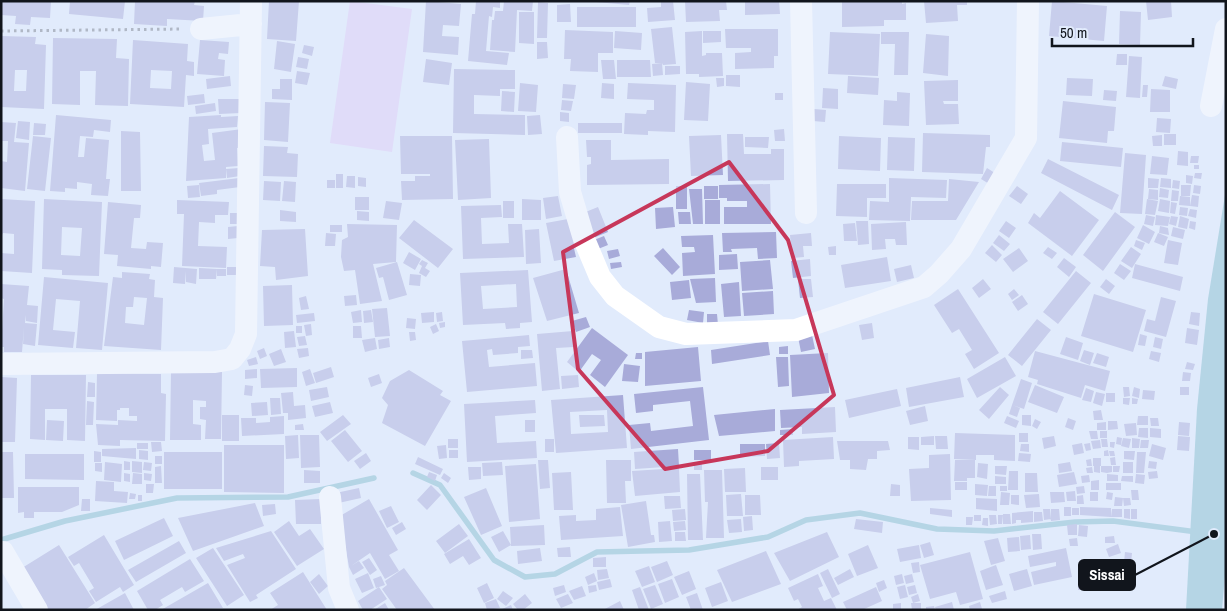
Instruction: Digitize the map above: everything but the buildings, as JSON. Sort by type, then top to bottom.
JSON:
[{"type":"street","points":[[1,364],[215,362],[232,359],[240,349],[246,334],[251,1]]},
{"type":"street","points":[[801,1],[806,213]]},
{"type":"street","points":[[567,137],[570,192],[584,239],[600,277],[615,296],[659,327],[686,334],[796,330],[924,287],[939,274],[961,248],[1026,138],[1028,1]]},
{"type":"street","points":[[200,29],[251,24]]},
{"type":"street","points":[[1211,106],[1226,29]]},
{"type":"street","points":[[330,497],[339,588],[348,610]]},
{"type":"street","points":[[3,552],[37,610]]},
{"type":"path","points":[[1,31],[200,29]]},
{"type":"highlighted area","points":[[729,162],[788,240],[834,395],[768,451],[665,469],[578,369],[563,252]]},
{"type":"shaded area","points":[[350,1],[412,9],[392,152],[330,143]]},
{"type":"water","points":[[1226,189],[1226,563],[1222,610],[1186,610],[1197,409],[1208,299]]},
{"type":"waterway","points":[[413,473],[440,485],[494,560],[525,577],[555,574],[597,552],[689,550],[768,537],[806,520],[860,513],[937,529],[994,531],[1075,522],[1113,521],[1197,532]]},
{"type":"waterway","points":[[1,540],[65,521],[177,498],[288,497],[374,478]]},
{"type":"place","name":"Sissai","points":[[1214,534]]}]
